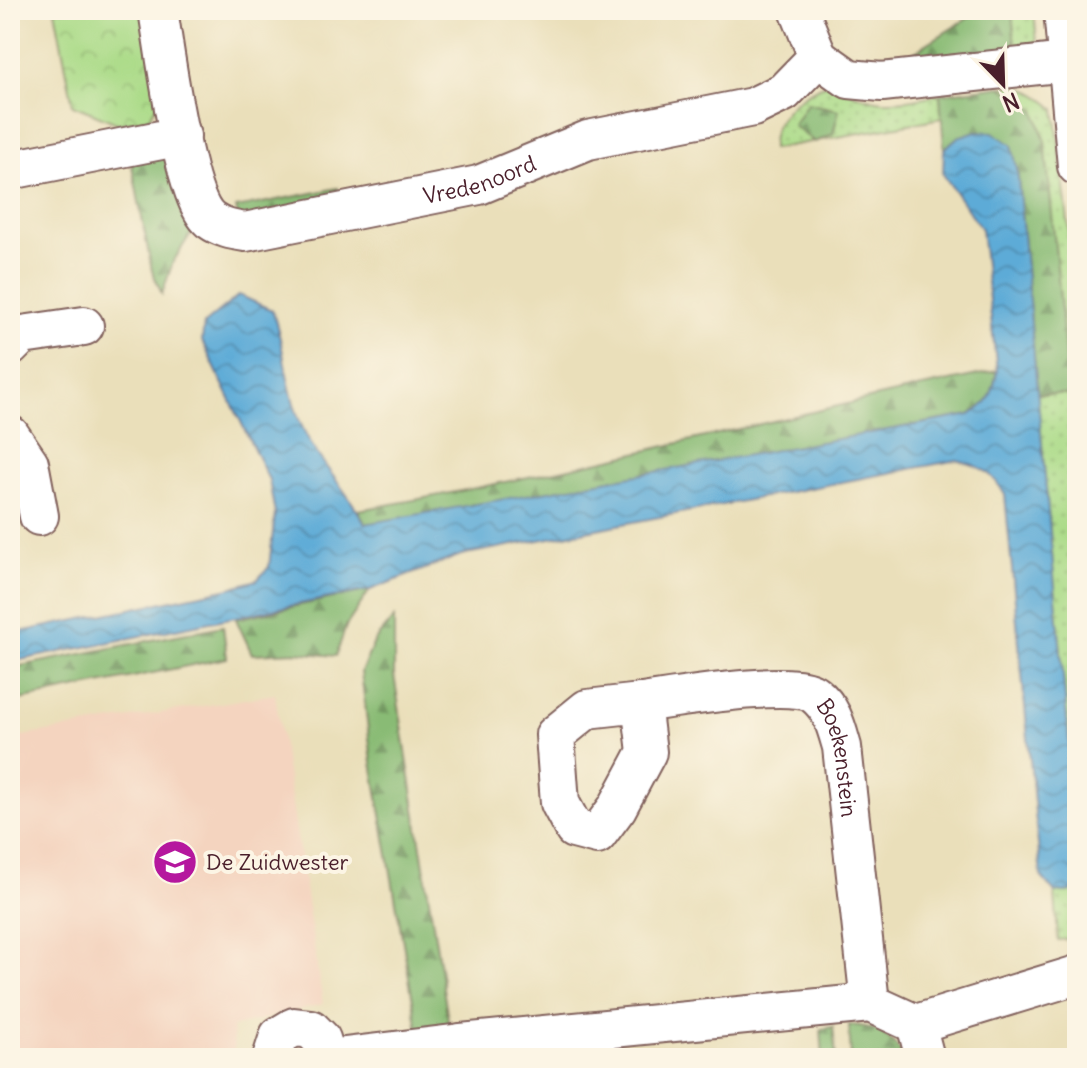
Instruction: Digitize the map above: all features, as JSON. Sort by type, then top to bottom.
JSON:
[{"type":"street","name":"Vredenoord","points":[[158,10],[192,189],[208,218],[224,228],[245,232],[479,185],[588,140],[753,107],[784,92],[818,57]]},
{"type":"street","points":[[799,10],[818,57],[849,79],[882,82],[1067,62]]},
{"type":"street","points":[[1063,10],[1077,166]]},
{"type":"street","points":[[10,170],[181,136]]},
{"type":"street","points":[[10,347],[22,335],[84,326]]},
{"type":"street","points":[[10,435],[29,463],[39,516]]},
{"type":"street","name":"Boekenstein","points":[[641,703],[781,687],[811,691],[832,712],[842,747],[870,1003]]},
{"type":"street","points":[[336,1058],[462,1051],[870,1003],[921,1041],[1077,975]]},
{"type":"street","points":[[272,1058],[279,1036],[294,1027],[311,1029],[321,1039],[327,1058]]},
{"type":"shaded area","points":[[275,694],[323,1004],[232,1027],[235,1058],[10,1058],[10,738]]},
{"type":"green space","points":[[55,10],[144,10],[159,102],[149,118],[119,124],[73,105]]},
{"type":"green space","points":[[981,10],[1012,10],[1015,48],[917,61],[914,52]]},
{"type":"green space","points":[[1012,10],[1034,10],[1037,43],[1015,48]]},
{"type":"green space","points":[[830,83],[859,96],[884,101],[940,94],[942,118],[772,149],[776,126],[789,107],[808,93]]},
{"type":"green space","points":[[1001,86],[1030,91],[1055,109],[1077,301],[1077,829],[1037,394],[1068,394]]},
{"type":"green space","points":[[1001,86],[1035,110],[1045,141],[1069,394],[1037,394],[1017,168],[958,137],[944,149],[940,94]]},
{"type":"green space","points":[[807,103],[839,110],[833,134],[815,142],[793,126]]},
{"type":"green space","points":[[168,152],[198,222],[173,262],[162,294],[152,271],[130,155]]},
{"type":"green space","points":[[338,188],[339,203],[239,221],[236,208]]},
{"type":"green space","points":[[997,371],[990,397],[970,415],[392,521],[365,524],[358,510],[598,462]]},
{"type":"green space","points":[[370,590],[346,626],[336,656],[296,652],[252,654],[236,619]]},
{"type":"green space","points":[[394,618],[394,675],[449,1026],[418,1030],[372,762],[361,672],[375,640]]},
{"type":"green space","points":[[223,626],[227,658],[10,702],[10,668]]},
{"type":"green space","points":[[1077,882],[1077,939],[1058,940],[1055,893],[1071,891]]},
{"type":"green space","points":[[849,1025],[882,1033],[894,1043],[904,1058],[851,1058]]},
{"type":"green space","points":[[833,1027],[836,1058],[823,1058],[821,1029]]},
{"type":"water","points":[[976,131],[993,132],[1012,145],[1017,168],[1077,829],[1077,882],[1072,891],[1055,893],[1041,876],[1005,495],[986,472],[957,460],[461,555],[370,590],[10,662],[10,634],[230,588],[257,580],[269,567],[275,514],[269,480],[202,341],[204,324],[239,295],[272,310],[291,392],[305,433],[365,524],[970,415],[990,397],[997,371],[981,229],[943,174],[944,149],[958,137]]},
{"type":"place","name":"De Zuidwester","points":[[175,862]]}]
